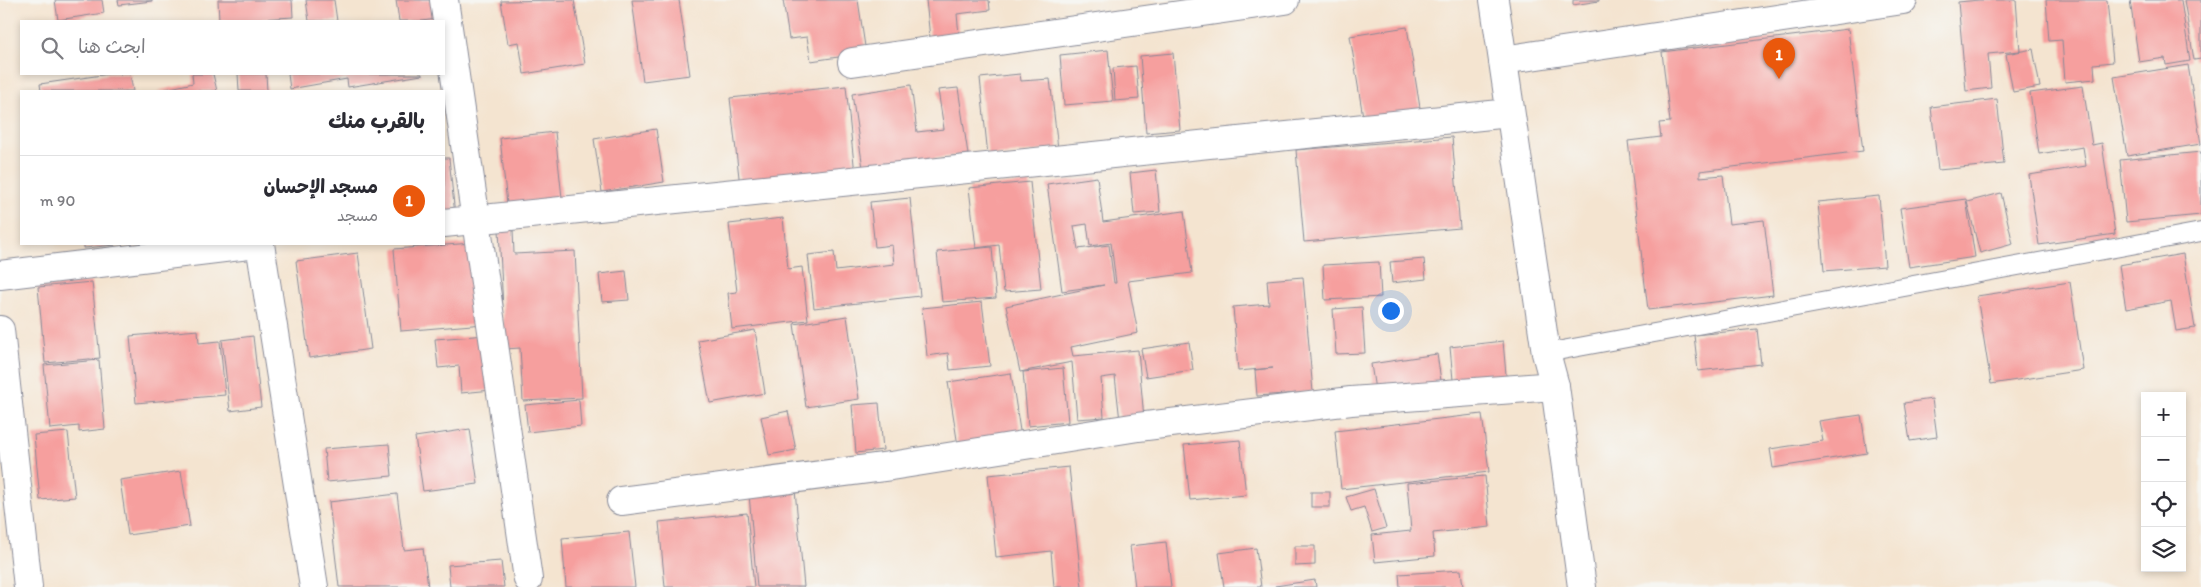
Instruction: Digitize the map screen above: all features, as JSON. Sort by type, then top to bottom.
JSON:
[{"type":"street","points":[[444,0],[474,220],[528,579]]},
{"type":"street","points":[[852,62],[1286,0]]},
{"type":"street","points":[[1494,0],[1546,353],[1554,386],[1582,587]]},
{"type":"street","points":[[1503,60],[1902,0]]},
{"type":"street","points":[[445,223],[1510,113]]},
{"type":"street","points":[[0,275],[251,245]]},
{"type":"street","points":[[259,245],[314,587]]},
{"type":"street","points":[[0,330],[28,587]]},
{"type":"street","points":[[621,501],[890,466],[1138,427],[1351,401],[1554,386]]},
{"type":"lane","points":[[1546,353],[2201,232]]},
{"type":"building","points":[[55,0],[102,0],[104,13],[58,20]]},
{"type":"building","points":[[118,0],[152,0],[152,1],[119,5]]},
{"type":"building","points":[[218,0],[292,0],[293,17],[261,20],[219,20]]},
{"type":"building","points":[[306,0],[334,0],[337,20],[309,20]]},
{"type":"building","points":[[396,0],[441,0],[444,18],[399,20]]},
{"type":"building","points":[[574,0],[585,64],[524,74],[519,42],[508,44],[501,1]]},
{"type":"building","points":[[632,0],[679,0],[690,75],[643,81]]},
{"type":"building","points":[[783,0],[858,0],[866,53],[811,61],[807,37],[789,39]]},
{"type":"building","points":[[926,0],[989,0],[990,10],[957,14],[959,35],[930,38]]},
{"type":"building","points":[[1573,0],[1599,0],[1599,1],[1573,5]]},
{"type":"building","points":[[2016,0],[2020,51],[1988,54],[1991,88],[1966,91],[1958,2]]},
{"type":"building","points":[[2046,0],[2107,0],[2113,62],[2094,64],[2095,79],[2065,82],[2062,40],[2049,41]]},
{"type":"building","points":[[2130,0],[2181,0],[2190,61],[2166,65],[2165,58],[2139,62]]},
{"type":"building","points":[[2184,0],[2201,0],[2201,59],[2194,60]]},
{"type":"building","points":[[1407,27],[1421,114],[1364,123],[1350,36]]},
{"type":"building","points":[[1848,29],[1863,151],[1700,171],[1700,177],[1723,175],[1729,224],[1764,220],[1773,295],[1648,310],[1628,141],[1661,137],[1659,123],[1670,122],[1662,52]]},
{"type":"building","points":[[2033,49],[2040,87],[2013,92],[2006,54]]},
{"type":"building","points":[[1108,50],[1113,101],[1064,105],[1060,55]]},
{"type":"building","points":[[1173,53],[1180,130],[1146,133],[1140,56]]},
{"type":"building","points":[[2188,65],[2201,144],[2127,156],[2114,77]]},
{"type":"building","points":[[1136,66],[1139,99],[1115,101],[1113,68]]},
{"type":"building","points":[[1020,74],[1021,81],[1050,79],[1058,149],[988,156],[980,78]]},
{"type":"building","points":[[102,75],[130,75],[133,90],[41,90],[40,84]]},
{"type":"building","points":[[192,75],[213,75],[217,90],[162,90],[193,83]]},
{"type":"building","points":[[238,75],[266,75],[267,90],[239,90]]},
{"type":"building","points":[[288,75],[422,75],[348,87],[347,79],[290,89]]},
{"type":"building","points":[[911,85],[917,132],[944,129],[938,90],[958,88],[968,154],[863,168],[852,94]]},
{"type":"building","points":[[846,86],[855,174],[740,186],[730,98]]},
{"type":"building","points":[[2083,86],[2092,145],[2102,143],[2115,234],[2039,245],[2029,175],[2086,166],[2083,147],[2039,154],[2030,93]]},
{"type":"building","points":[[1997,99],[2004,164],[1938,170],[1931,107]]},
{"type":"building","points":[[656,129],[664,182],[602,192],[594,139]]},
{"type":"building","points":[[555,132],[562,198],[507,204],[500,138]]},
{"type":"building","points":[[1452,137],[1460,228],[1304,242],[1296,150]]},
{"type":"building","points":[[2201,152],[2201,215],[2126,222],[2120,160]]},
{"type":"building","points":[[445,158],[449,158],[455,215],[445,216]]},
{"type":"building","points":[[1156,170],[1160,212],[1134,214],[1130,173]]},
{"type":"building","points":[[1097,177],[1103,222],[1184,211],[1192,273],[1128,281],[1138,333],[1071,347],[1073,356],[1138,350],[1144,419],[1120,421],[1115,376],[1101,378],[1104,417],[1077,419],[1072,362],[1020,372],[1006,306],[1104,285],[1062,291],[1047,184]],"holes":[[[1087,224],[1090,246],[1111,243],[1116,283],[1114,283],[1109,245],[1078,249],[1074,226]]]},
{"type":"building","points":[[1030,182],[1041,289],[1004,292],[999,245],[976,248],[969,188]]},
{"type":"building","points":[[2001,193],[2013,244],[1980,253],[1967,202]]},
{"type":"building","points":[[1879,196],[1885,266],[1824,271],[1818,202]]},
{"type":"building","points":[[910,198],[920,296],[814,308],[808,255],[834,252],[836,271],[894,264],[892,245],[875,247],[870,202]]},
{"type":"building","points":[[1966,199],[1975,257],[1909,267],[1900,208]]},
{"type":"building","points":[[783,218],[788,269],[802,267],[808,320],[732,329],[728,293],[737,292],[729,224]]},
{"type":"building","points":[[499,229],[513,229],[514,254],[575,251],[582,398],[523,401],[520,348],[505,349]]},
{"type":"building","points":[[472,243],[484,324],[401,331],[394,249]]},
{"type":"building","points":[[84,245],[115,245],[84,248]]},
{"type":"building","points":[[992,247],[996,298],[942,302],[937,252]]},
{"type":"building","points":[[358,253],[371,349],[309,358],[296,261]]},
{"type":"building","points":[[2183,254],[2195,328],[2176,331],[2171,301],[2126,309],[2119,265]]},
{"type":"building","points":[[1424,259],[1426,279],[1392,283],[1390,262]]},
{"type":"building","points":[[1379,262],[1381,297],[1325,300],[1323,265]]},
{"type":"building","points":[[626,271],[629,300],[602,302],[599,274]]},
{"type":"building","points":[[1303,277],[1313,392],[1257,396],[1255,370],[1273,368],[1238,371],[1233,307],[1269,304],[1267,280]]},
{"type":"building","points":[[92,282],[100,358],[45,363],[38,287]]},
{"type":"building","points":[[2070,282],[2083,370],[1991,384],[1977,296]]},
{"type":"building","points":[[982,302],[990,366],[950,370],[948,353],[927,356],[922,308]]},
{"type":"building","points":[[1362,307],[1365,353],[1336,354],[1333,309]]},
{"type":"building","points":[[847,316],[859,399],[806,407],[794,324]]},
{"type":"building","points":[[1757,329],[1761,364],[1698,371],[1694,335]]},
{"type":"building","points":[[198,330],[199,343],[220,341],[225,395],[136,403],[130,336]]},
{"type":"building","points":[[755,330],[765,393],[710,403],[698,340]]},
{"type":"building","points":[[487,335],[492,390],[461,393],[459,366],[438,368],[435,339]]},
{"type":"building","points":[[253,336],[261,407],[230,411],[222,340]]},
{"type":"building","points":[[1503,341],[1507,386],[1454,391],[1450,347]]},
{"type":"building","points":[[1189,342],[1193,370],[1146,377],[1141,349]]},
{"type":"building","points":[[1437,354],[1443,394],[1377,403],[1371,364]]},
{"type":"building","points":[[99,360],[105,429],[79,432],[79,426],[50,429],[44,365]]},
{"type":"building","points":[[1063,368],[1068,422],[1028,426],[1023,372]]},
{"type":"building","points":[[1011,373],[1021,437],[958,446],[948,382]]},
{"type":"building","points":[[1932,399],[1937,437],[1910,441],[1904,403]]},
{"type":"building","points":[[579,400],[581,426],[528,432],[525,405]]},
{"type":"building","points":[[879,403],[883,450],[856,453],[852,405]]},
{"type":"building","points":[[788,411],[796,450],[769,455],[761,417]]},
{"type":"building","points":[[1482,414],[1489,472],[1341,489],[1335,431]]},
{"type":"building","points":[[1861,415],[1867,453],[1773,468],[1770,449],[1823,441],[1819,421]]},
{"type":"building","points":[[470,429],[478,484],[423,491],[415,437]]},
{"type":"building","points":[[68,432],[75,497],[40,500],[34,435]]},
{"type":"building","points":[[1240,440],[1246,495],[1190,500],[1184,445]]},
{"type":"building","points":[[389,444],[392,476],[327,482],[324,449]]},
{"type":"building","points":[[1069,467],[1082,587],[1054,587],[1051,551],[996,557],[988,475]]},
{"type":"building","points":[[181,471],[190,526],[128,535],[120,480]]},
{"type":"building","points":[[1485,476],[1490,527],[1433,533],[1435,556],[1375,562],[1372,535],[1411,531],[1407,483]]},
{"type":"building","points":[[1374,489],[1386,528],[1372,532],[1364,507],[1351,511],[1346,497]]},
{"type":"building","points":[[795,490],[804,587],[757,587],[749,494]]},
{"type":"building","points":[[1311,492],[1330,492],[1330,507],[1311,507]]},
{"type":"building","points":[[397,494],[404,550],[423,548],[428,587],[339,587],[329,502]]},
{"type":"building","points":[[747,513],[754,587],[665,587],[659,522]]},
{"type":"building","points":[[629,532],[635,587],[566,587],[562,538]]},
{"type":"building","points":[[1166,542],[1171,587],[1135,587],[1130,546]]},
{"type":"building","points":[[1295,546],[1315,546],[1315,565],[1295,566]]},
{"type":"building","points":[[1256,548],[1261,587],[1224,587],[1219,553]]},
{"type":"building","points":[[501,561],[504,587],[450,587],[448,565]]},
{"type":"building","points":[[1461,570],[1463,587],[1400,587],[1399,574]]},
{"type":"building","points":[[1315,580],[1316,587],[1275,587],[1275,586]]},
{"type":"place","name":"مسجد الإحسان","points":[[1779,79]]}]
